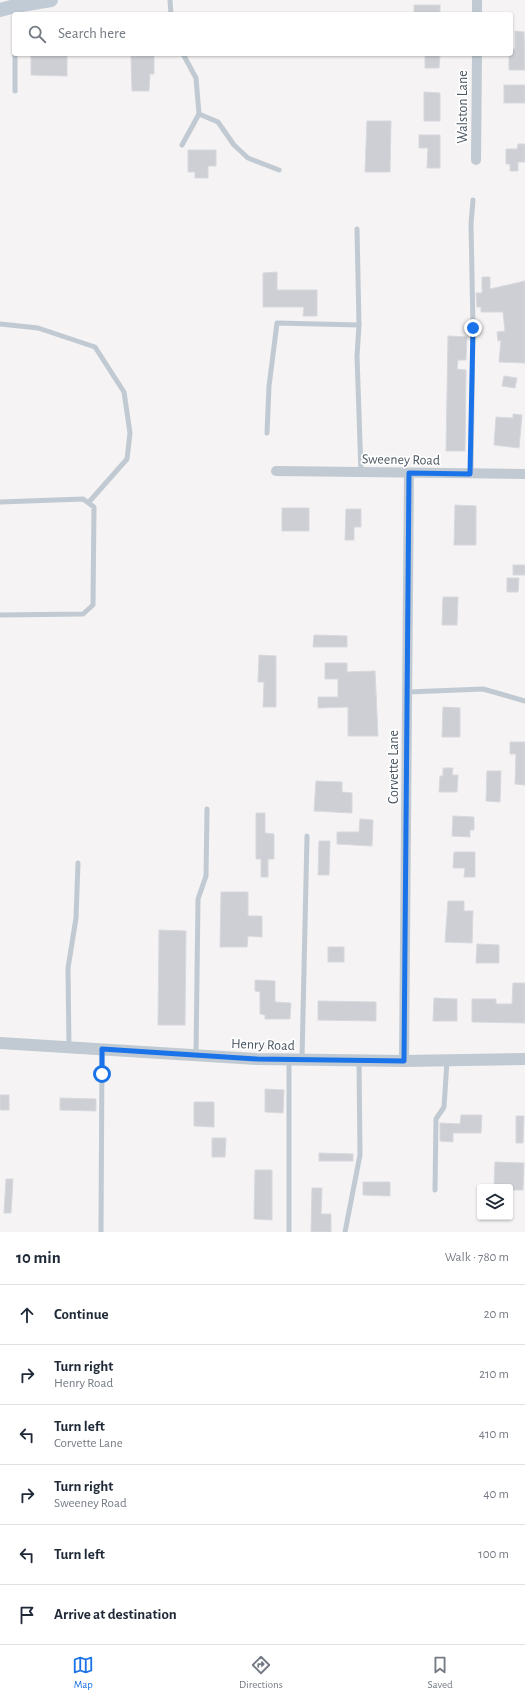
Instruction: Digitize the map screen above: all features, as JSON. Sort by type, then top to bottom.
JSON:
[{"type":"main road","points":[[0,10],[15,10],[52,0]]},
{"type":"street","points":[[477,0],[477,12]]},
{"type":"street","name":"Walston Lane","points":[[476,160],[477,56]]},
{"type":"street","name":"Sweeney Road","points":[[276,471],[525,474]]},
{"type":"street","name":"Corvette Lane","points":[[404,1061],[409,473]]},
{"type":"street","name":"Henry Road","points":[[0,1042],[289,1060],[404,1061],[525,1059]]},
{"type":"lane","points":[[170,0],[171,12]]},
{"type":"lane","points":[[15,56],[15,91]]},
{"type":"lane","points":[[182,145],[199,114],[196,78],[184,56]]},
{"type":"lane","points":[[199,114],[218,122],[234,145],[248,158],[279,170]]},
{"type":"lane","points":[[470,474],[473,328],[471,224],[473,200]]},
{"type":"lane","points":[[357,229],[359,325],[357,356],[361,472]]},
{"type":"lane","points":[[267,433],[269,386],[277,323],[359,325]]},
{"type":"lane","points":[[0,324],[38,328],[95,347],[124,392],[130,433],[127,460],[89,502]]},
{"type":"lane","points":[[0,502],[83,499],[89,502],[94,508],[92,605],[88,611],[83,614],[0,615]]},
{"type":"lane","points":[[408,692],[483,689],[525,701]]},
{"type":"lane","points":[[196,1055],[198,899],[206,876],[207,809]]},
{"type":"lane","points":[[302,1060],[307,836]]},
{"type":"lane","points":[[69,1047],[68,968],[76,918],[78,863]]},
{"type":"lane","points":[[101,1232],[102,1049]]},
{"type":"lane","points":[[289,1060],[289,1232]]},
{"type":"lane","points":[[345,1232],[360,1155],[359,1060]]},
{"type":"lane","points":[[435,1190],[436,1119],[444,1107],[446,1060]]},
{"type":"building","points":[[414,5],[440,5],[440,12],[414,12]]},
{"type":"building","points":[[515,31],[524,32],[525,70],[509,70],[509,56],[513,56],[513,49],[515,49]]},
{"type":"building","points":[[31,56],[67,56],[67,76],[31,75]]},
{"type":"building","points":[[131,56],[154,56],[154,74],[150,74],[149,91],[132,91]]},
{"type":"building","points":[[425,56],[440,56],[439,68],[425,68]]},
{"type":"building","points":[[504,85],[525,85],[525,103],[504,103]]},
{"type":"building","points":[[424,92],[440,93],[440,121],[424,121]]},
{"type":"building","points":[[367,121],[391,121],[390,172],[365,172]]},
{"type":"building","points":[[419,135],[440,135],[440,168],[427,168],[428,148],[419,148]]},
{"type":"building","points":[[518,144],[525,144],[525,162],[518,162],[518,171],[510,171],[510,164],[506,164],[506,149],[517,149]]},
{"type":"building","points":[[188,150],[216,150],[216,166],[208,166],[208,178],[195,178],[195,172],[188,172]]},
{"type":"building","points":[[277,272],[277,290],[317,290],[317,316],[303,316],[304,307],[263,307],[263,273]]},
{"type":"building","points":[[482,277],[490,277],[490,289],[525,281],[525,363],[499,362],[501,340],[498,341],[497,332],[505,331],[503,312],[481,312],[481,307],[477,307],[476,293],[482,293]]},
{"type":"building","points":[[448,336],[467,337],[466,360],[458,360],[457,369],[466,370],[465,451],[446,451]]},
{"type":"building","points":[[504,376],[517,378],[515,388],[502,386]]},
{"type":"building","points":[[513,414],[522,415],[519,448],[494,445],[496,417],[513,418]]},
{"type":"building","points":[[455,505],[476,506],[476,545],[454,545]]},
{"type":"building","points":[[282,508],[309,508],[309,531],[282,531]]},
{"type":"building","points":[[346,509],[361,509],[361,527],[354,527],[354,540],[345,540]]},
{"type":"building","points":[[513,565],[525,565],[525,575],[513,575]]},
{"type":"building","points":[[507,578],[519,578],[518,592],[507,592]]},
{"type":"building","points":[[443,597],[458,597],[457,625],[442,625]]},
{"type":"building","points":[[314,635],[347,636],[347,647],[313,647]]},
{"type":"building","points":[[259,655],[276,656],[276,707],[263,707],[264,682],[258,682]]},
{"type":"building","points":[[325,663],[347,663],[347,672],[375,671],[378,736],[348,736],[348,707],[318,708],[318,697],[338,697],[338,679],[325,679]]},
{"type":"building","points":[[443,707],[460,708],[460,737],[442,737]]},
{"type":"building","points":[[510,742],[525,742],[525,785],[515,784],[516,754],[510,754]]},
{"type":"building","points":[[443,768],[453,768],[452,775],[458,775],[457,792],[439,792],[440,776],[443,776]]},
{"type":"building","points":[[487,771],[501,771],[500,802],[486,801]]},
{"type":"building","points":[[316,781],[342,782],[342,792],[352,793],[352,813],[314,811]]},
{"type":"building","points":[[256,813],[265,813],[265,833],[274,834],[274,859],[268,859],[268,877],[261,877],[261,859],[256,859]]},
{"type":"building","points":[[453,816],[474,817],[474,830],[470,830],[470,837],[452,836]]},
{"type":"building","points":[[360,819],[373,820],[372,846],[337,844],[337,832],[359,832]]},
{"type":"building","points":[[319,841],[330,841],[329,875],[318,875]]},
{"type":"building","points":[[454,852],[475,852],[475,877],[464,877],[465,868],[453,868]]},
{"type":"building","points":[[221,892],[248,892],[248,916],[262,916],[262,937],[248,936],[247,947],[220,947]]},
{"type":"building","points":[[448,901],[464,901],[464,911],[473,911],[472,943],[445,942]]},
{"type":"building","points":[[159,930],[186,931],[185,1025],[158,1025]]},
{"type":"building","points":[[477,944],[499,945],[499,963],[476,963]]},
{"type":"building","points":[[328,947],[344,947],[344,962],[328,962]]},
{"type":"building","points":[[255,980],[275,981],[275,1002],[291,1003],[290,1019],[265,1019],[265,1015],[260,1014],[260,992],[255,991]]},
{"type":"building","points":[[513,983],[525,983],[525,1023],[472,1022],[472,999],[496,999],[496,1004],[512,1004]]},
{"type":"building","points":[[434,998],[457,999],[457,1021],[433,1021]]},
{"type":"building","points":[[318,1001],[376,1002],[376,1021],[318,1020]]},
{"type":"building","points":[[265,1089],[284,1090],[283,1113],[265,1112]]},
{"type":"building","points":[[0,1095],[9,1095],[9,1110],[0,1110]]},
{"type":"building","points":[[60,1098],[96,1099],[96,1111],[60,1110]]},
{"type":"building","points":[[194,1102],[214,1102],[214,1127],[194,1126]]},
{"type":"building","points":[[461,1115],[482,1115],[481,1133],[453,1133],[453,1142],[440,1141],[440,1123],[460,1124]]},
{"type":"building","points":[[516,1116],[524,1116],[523,1143],[516,1143]]},
{"type":"building","points":[[212,1138],[226,1138],[225,1157],[212,1157]]},
{"type":"building","points":[[319,1153],[353,1154],[353,1161],[319,1161]]},
{"type":"building","points":[[495,1162],[524,1163],[523,1190],[513,1190],[513,1184],[494,1184]]},
{"type":"building","points":[[255,1170],[272,1170],[272,1220],[254,1219]]},
{"type":"building","points":[[6,1179],[13,1179],[11,1213],[4,1213]]},
{"type":"building","points":[[363,1182],[390,1182],[390,1196],[363,1195]]},
{"type":"building","points":[[312,1188],[322,1188],[321,1214],[331,1214],[331,1232],[311,1232]]},
{"type":"route","points":[[102,1074],[102,1049],[257,1059],[404,1061],[409,473],[470,474],[473,328]]}]
